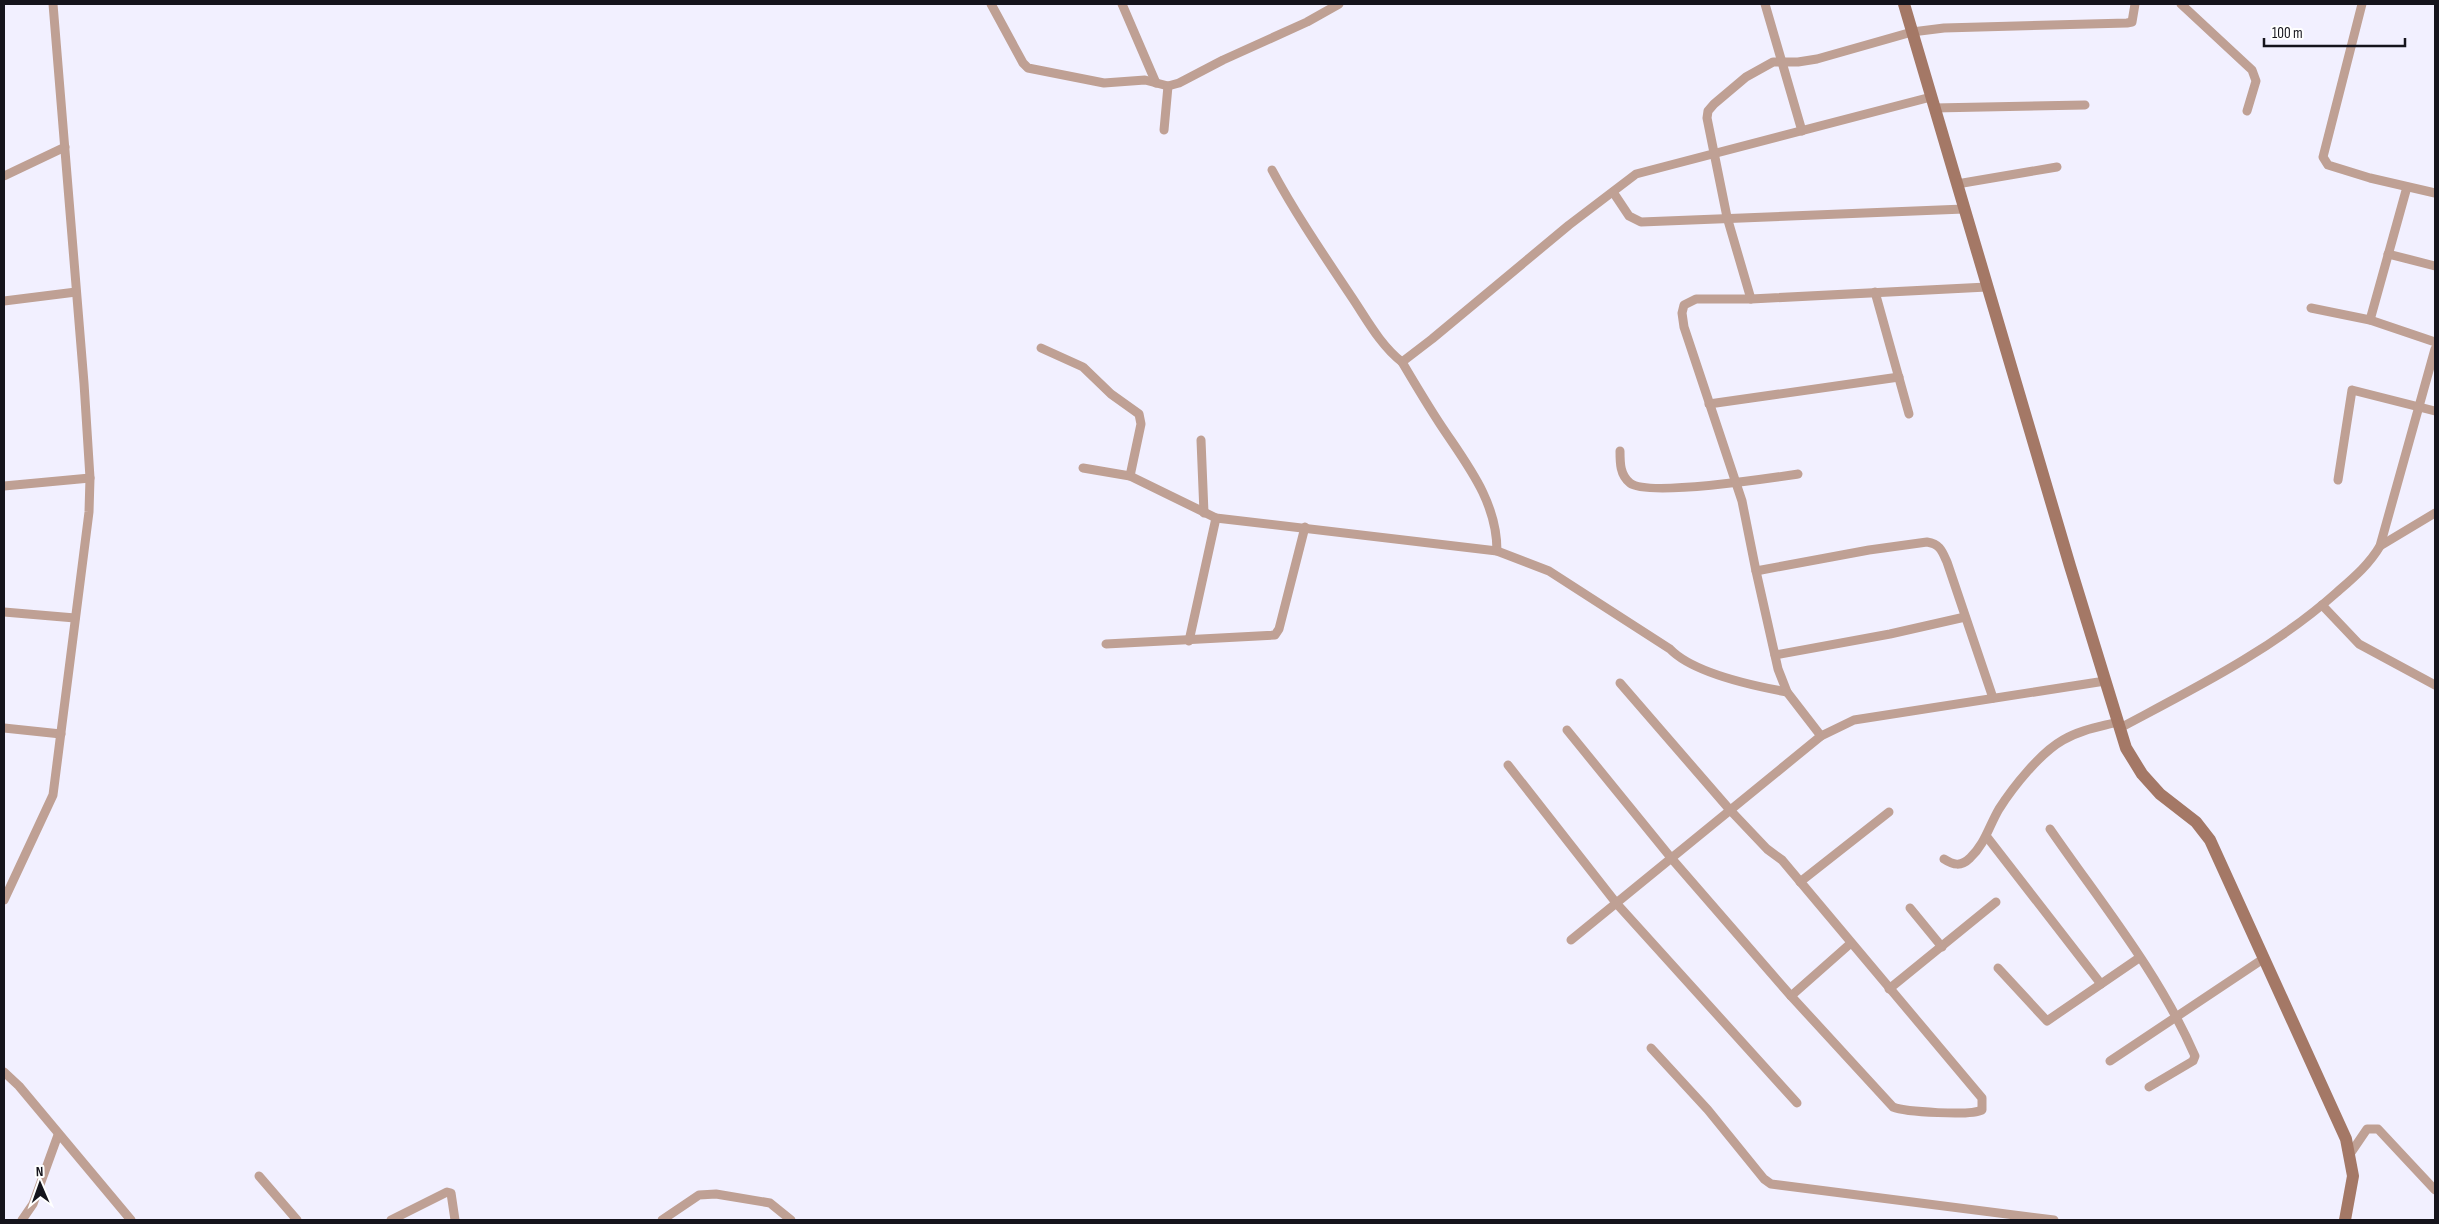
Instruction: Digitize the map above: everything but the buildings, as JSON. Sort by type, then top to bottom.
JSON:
[{"type":"street","points":[[4,900],[53,795],[86,541],[90,478],[66,147],[53,4]]},
{"type":"street","points":[[991,4],[1023,63],[1028,68],[1104,83],[1131,79],[1168,86],[1179,83],[1223,60],[1307,22],[1338,4]]},
{"type":"street","points":[[1122,4],[1156,83]]},
{"type":"street","points":[[1766,4],[1802,131]]},
{"type":"street","points":[[1904,4],[2126,748],[2142,774],[2160,794],[2196,822],[2210,840],[2343,1132],[2350,1154],[2353,1176],[2345,1220]]},
{"type":"street","points":[[1751,299],[1728,217],[1713,154],[1707,118],[1708,111],[1746,77],[1773,62],[1817,59],[1912,32],[1944,28],[2127,23],[2132,22],[2135,4]]},
{"type":"street","points":[[2181,4],[2236,54],[2256,76],[2247,111]]},
{"type":"street","points":[[2362,4],[2323,157],[2324,162],[2328,165],[2370,178],[2435,193]]},
{"type":"street","points":[[1164,130],[1168,86]]},
{"type":"street","points":[[1402,362],[1636,174],[1802,131],[1933,102],[2085,105]]},
{"type":"street","points":[[4,176],[66,147]]},
{"type":"street","points":[[1957,184],[2057,167]]},
{"type":"street","points":[[1272,170],[1292,206],[1361,311],[1391,354],[1402,362],[1443,428],[1468,462],[1483,490],[1497,534],[1497,551]]},
{"type":"street","points":[[2370,320],[2407,187]]},
{"type":"street","points":[[1612,192],[1628,216],[1641,222],[1964,209]]},
{"type":"street","points":[[2388,254],[2435,266]]},
{"type":"street","points":[[1821,736],[1787,692],[1775,655],[1742,501],[1684,327],[1682,313],[1684,306],[1696,299],[1751,299],[1987,287]]},
{"type":"street","points":[[4,301],[76,292]]},
{"type":"street","points":[[1875,292],[1909,414]]},
{"type":"street","points":[[2311,308],[2370,320],[2435,342]]},
{"type":"street","points":[[1041,348],[1083,367],[1111,394],[1139,414],[1141,424],[1130,476]]},
{"type":"street","points":[[1944,859],[1954,865],[1961,864],[1969,859],[1987,837],[2000,809],[2031,768],[2062,740],[2080,732],[2119,725],[2223,673],[2305,621],[2372,560],[2380,546],[2435,349]]},
{"type":"street","points":[[1709,404],[1899,377]]},
{"type":"street","points":[[2338,480],[2352,390],[2378,395],[2418,408],[2435,411]]},
{"type":"street","points":[[1201,440],[1204,513]]},
{"type":"street","points":[[1620,451],[1621,469],[1630,483],[1635,486],[1662,488],[1735,483],[1798,474]]},
{"type":"street","points":[[1083,468],[1130,476],[1216,518],[1497,551],[1549,571],[1670,650],[1680,660],[1752,686],[1787,692]]},
{"type":"street","points":[[4,475],[4,486],[90,478]]},
{"type":"street","points":[[2380,546],[2435,513]]},
{"type":"street","points":[[1189,641],[1216,518]]},
{"type":"street","points":[[1106,644],[1275,635],[1279,629],[1305,527]]},
{"type":"street","points":[[1756,571],[1869,550],[1927,542],[1936,544],[1941,549],[1947,562],[1993,698]]},
{"type":"street","points":[[2322,605],[2358,644],[2435,685]]},
{"type":"street","points":[[4,612],[75,618]]},
{"type":"street","points":[[1775,655],[1890,634],[1965,617]]},
{"type":"street","points":[[1571,940],[1821,736],[1854,720],[2105,681]]},
{"type":"street","points":[[1568,730],[1672,859],[1791,996],[1893,1107],[1904,1110],[1947,1112],[1982,1110],[1982,1098],[1782,860],[1767,849],[1730,810],[1620,683]]},
{"type":"street","points":[[4,728],[61,734]]},
{"type":"street","points":[[1508,765],[1617,904],[1797,1103]]},
{"type":"street","points":[[1800,882],[1889,812]]},
{"type":"street","points":[[2050,829],[2096,893],[2177,1016],[2195,1058],[2149,1087]]},
{"type":"street","points":[[1987,837],[2101,984]]},
{"type":"street","points":[[4,874],[15,875]]},
{"type":"street","points":[[1889,989],[1996,902]]},
{"type":"street","points":[[1910,908],[1942,947]]},
{"type":"street","points":[[1791,996],[1851,943]]},
{"type":"street","points":[[1998,968],[2047,1021],[2139,958]]},
{"type":"street","points":[[2110,1060],[2263,959]]},
{"type":"street","points":[[1651,1048],[1708,1110],[1770,1184],[2054,1220]]},
{"type":"street","points":[[4,1072],[19,1086],[58,1135],[131,1220]]},
{"type":"street","points":[[2350,1154],[2367,1129],[2374,1127],[2435,1190]]},
{"type":"street","points":[[22,1220],[34,1204],[58,1135]]},
{"type":"street","points":[[259,1176],[297,1220]]},
{"type":"street","points":[[390,1220],[447,1192],[451,1193],[455,1220]]},
{"type":"street","points":[[662,1220],[699,1194],[716,1194],[770,1203],[786,1219]]}]
